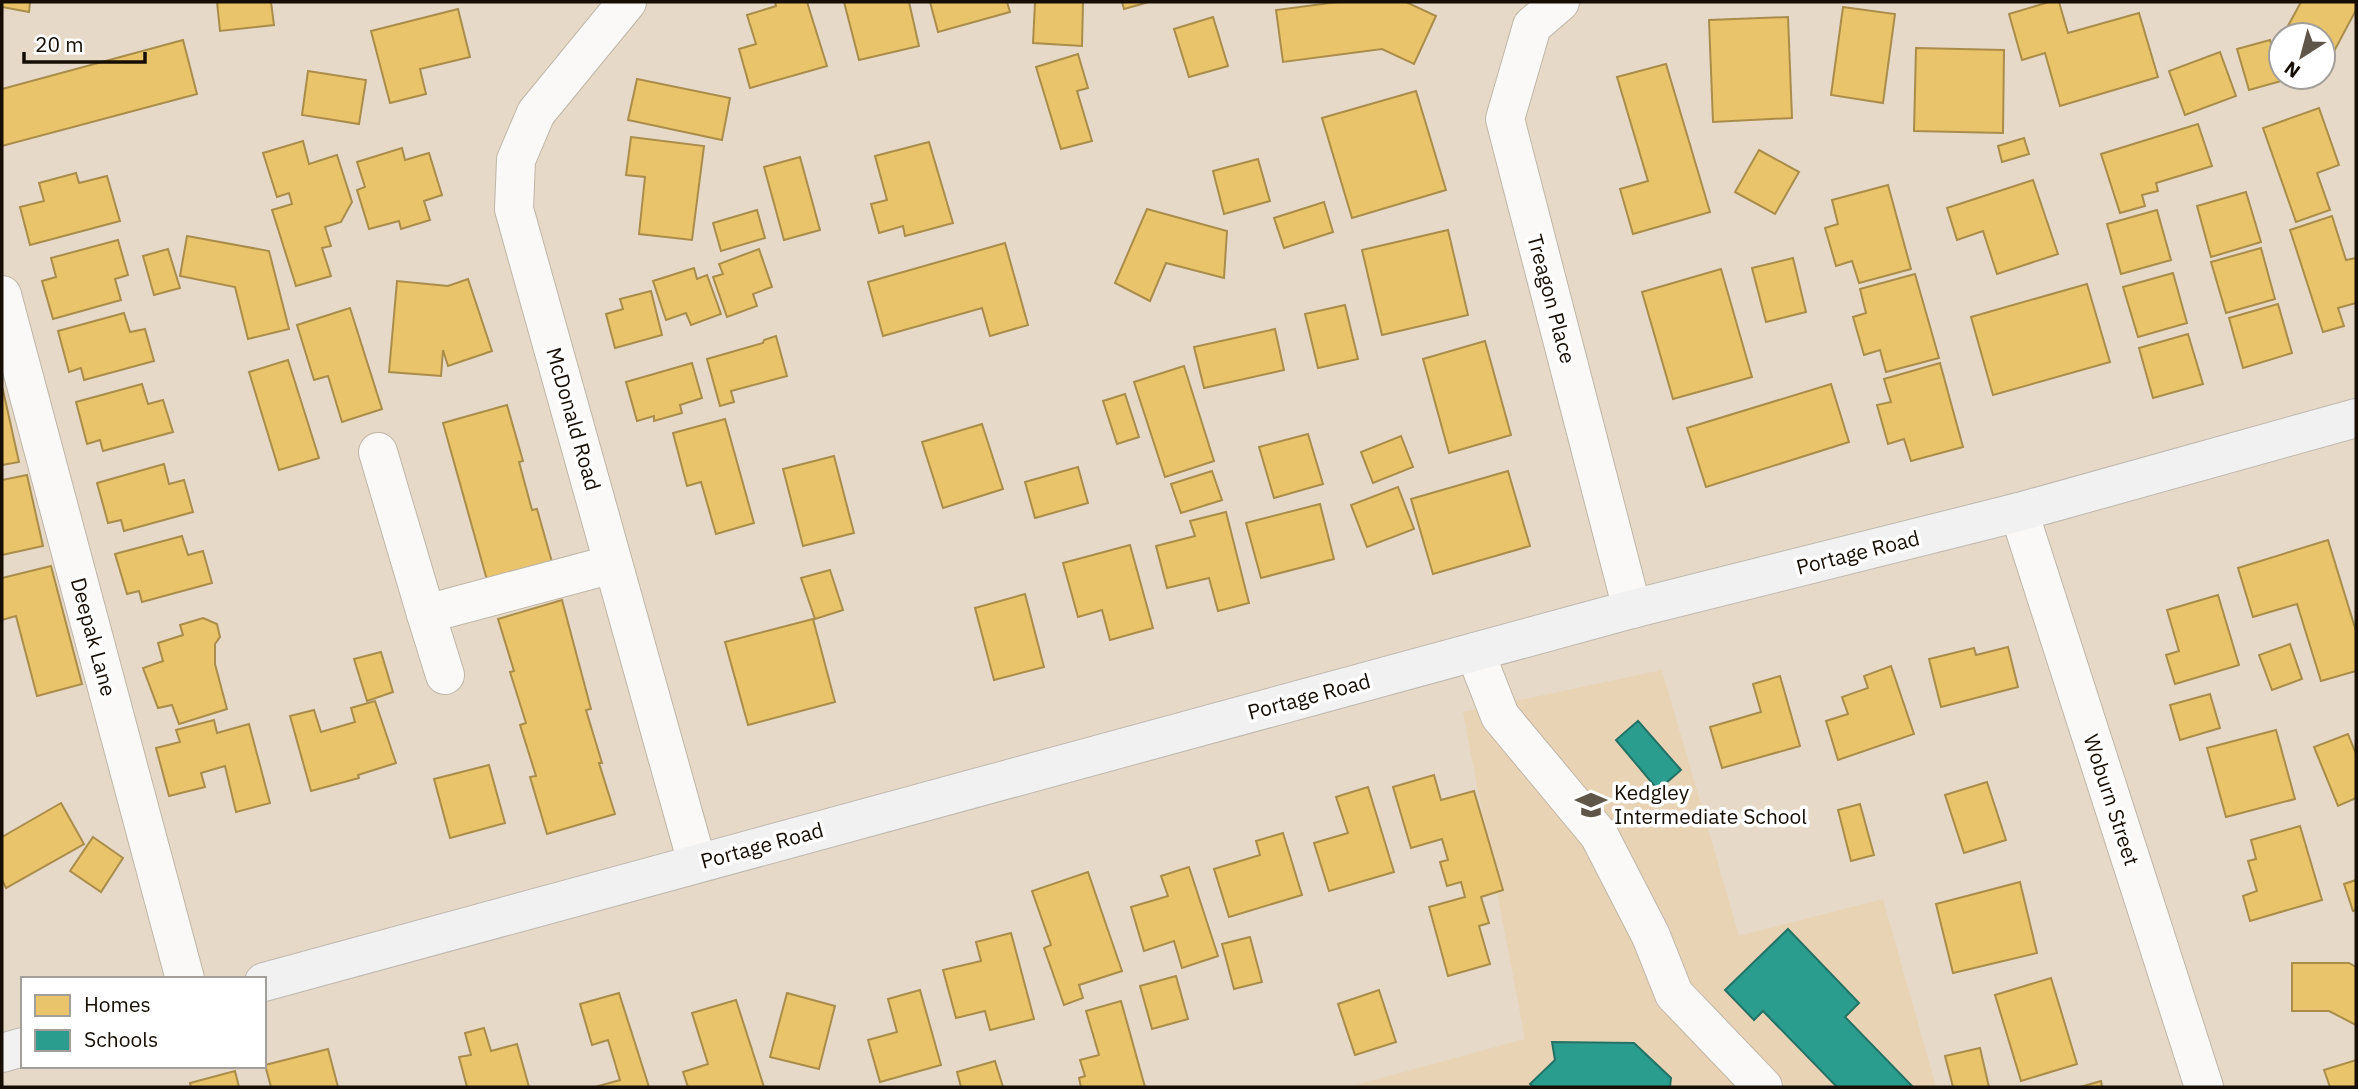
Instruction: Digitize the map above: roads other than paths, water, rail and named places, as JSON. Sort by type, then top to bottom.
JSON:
[{"type":"main road","name":"Portage Road","points":[[266,981],[1632,609],[2019,512],[2356,418]]},
{"type":"main road","points":[[2,1053],[21,1048]]},
{"type":"street","name":"McDonald Road","points":[[627,2],[536,113],[516,160],[514,209],[697,863]]},
{"type":"street","name":"Treagon Place","points":[[1560,2],[1532,26],[1504,119],[1632,609]]},
{"type":"street","name":"Deepak Lane","points":[[2,295],[184,977]]},
{"type":"street","points":[[378,452],[445,675]]},
{"type":"street","name":"Woburn Street","points":[[2019,512],[2204,1087]]},
{"type":"street","points":[[426,614],[613,564]]},
{"type":"street","points":[[1475,652],[1500,716],[1599,835],[1651,936],[1674,994],[1763,1087]]},
{"type":"place","name":"Kedgley Intermediate School","points":[[1591,805]]}]
